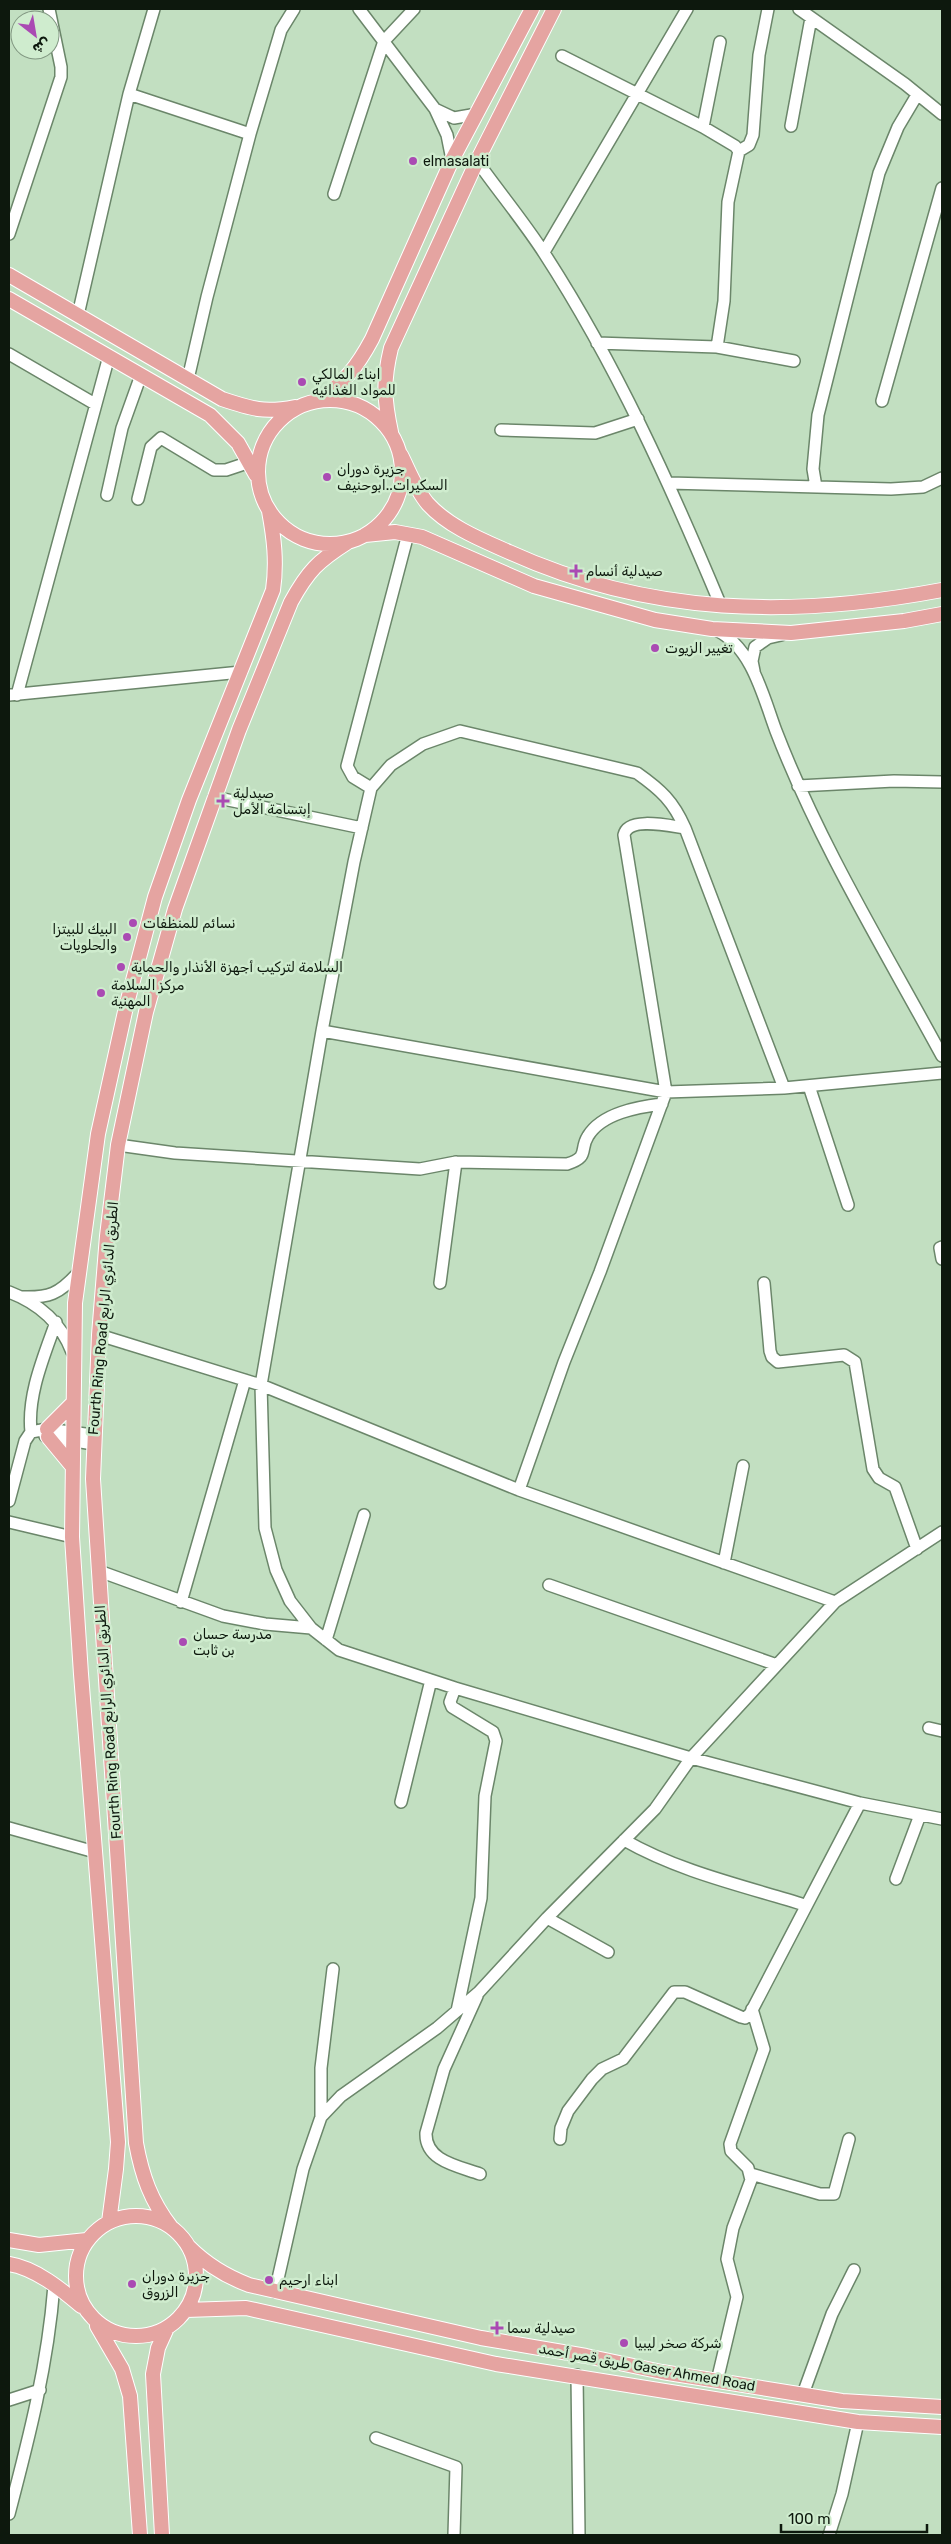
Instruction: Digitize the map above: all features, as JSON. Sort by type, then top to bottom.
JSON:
[{"type":"main road","points":[[317,401],[341,385],[359,363],[372,339],[452,160],[532,9]]},
{"type":"main road","points":[[554,9],[477,161],[391,348],[385,374],[384,400],[391,432],[400,455],[419,492],[428,504],[462,529],[544,568],[594,585],[694,604],[763,608],[846,605],[942,590]]},
{"type":"main road","points":[[9,276],[222,399],[250,408],[272,411],[317,401],[334,400],[359,406],[380,420],[391,432]]},
{"type":"main road","points":[[9,299],[210,415],[232,436],[250,462],[269,511],[280,525],[295,536],[312,542],[330,545],[348,542],[365,535],[378,526],[396,501],[402,478],[400,455]]},
{"type":"main road","points":[[258,480],[258,462],[263,444],[273,428],[285,415],[301,406]]},
{"type":"main road","points":[[109,2222],[118,2142],[72,1536],[73,1354],[78,1274],[98,1134],[126,1007],[155,897],[189,800],[273,590],[276,567],[269,511]]},
{"type":"main road","points":[[365,535],[408,534],[422,537],[534,586],[655,620],[712,629],[791,634],[904,621],[942,614]]},
{"type":"main road","name":"Fourth Ring Road الطريق الدائري الرابع","points":[[171,2227],[148,2191],[140,2167],[136,2144],[98,1571],[93,1439],[98,1335],[118,1145],[146,1012],[175,909],[214,797],[291,602],[304,577],[316,565],[348,542]]},
{"type":"main road","points":[[72,1404],[41,1432],[72,1466]]},
{"type":"main road","points":[[9,2264],[35,2274],[54,2285],[90,2316],[116,2334],[129,2337],[156,2334],[168,2328],[186,2310],[192,2298],[196,2278],[194,2259],[189,2247],[171,2227],[152,2218],[141,2216],[124,2217],[109,2222],[87,2240],[78,2257],[75,2275],[77,2294],[90,2316],[122,2369],[130,2396],[140,2535]]},
{"type":"main road","points":[[9,2240],[39,2245],[87,2240]]},
{"type":"main road","name":"طريق قصر أحمد Gaser Ahmed Road","points":[[189,2247],[206,2264],[225,2276],[275,2292],[481,2338],[717,2381],[842,2401],[942,2407]]},
{"type":"main road","name":"طريق قصر أحمد Gaser Ahmed Road","points":[[186,2310],[223,2307],[270,2312],[473,2360],[858,2422],[942,2427]]},
{"type":"main road","points":[[162,2535],[153,2374],[158,2348],[168,2328]]},
{"type":"street","points":[[9,234],[61,77],[61,67],[49,9]]},
{"type":"street","points":[[78,315],[129,94],[154,9]]},
{"type":"street","points":[[188,379],[209,288],[250,134],[281,30],[294,9]]},
{"type":"street","points":[[359,9],[435,109],[446,135],[452,160]]},
{"type":"street","points":[[334,194],[384,41],[414,9]]},
{"type":"street","points":[[544,252],[687,9]]},
{"type":"street","points":[[717,347],[724,301],[728,202],[739,151],[750,145],[753,135],[759,55],[768,9]]},
{"type":"street","points":[[800,9],[905,84],[942,114]]},
{"type":"street","points":[[791,126],[811,18]]},
{"type":"street","points":[[703,127],[720,42]]},
{"type":"street","points":[[562,56],[703,127],[735,146],[739,151]]},
{"type":"street","points":[[129,94],[250,134]]},
{"type":"street","points":[[816,487],[813,469],[818,415],[879,173],[898,128],[917,95]]},
{"type":"street","points":[[435,109],[454,118],[477,114]]},
{"type":"street","points":[[477,161],[544,252],[597,343],[638,419],[669,483],[721,606]]},
{"type":"street","points":[[882,401],[942,188]]},
{"type":"street","points":[[597,343],[717,347],[794,361]]},
{"type":"street","points":[[9,354],[96,404]]},
{"type":"street","points":[[110,356],[13,695],[241,672]]},
{"type":"street","points":[[107,495],[122,428],[142,375]]},
{"type":"street","points":[[500,430],[595,433],[638,419]]},
{"type":"street","points":[[138,499],[151,447],[160,438],[214,470],[226,470],[250,462]]},
{"type":"street","points":[[669,483],[891,489],[923,487],[942,478]]},
{"type":"street","points":[[371,788],[353,777],[348,766],[408,534]]},
{"type":"street","points":[[712,629],[734,642],[755,675]]},
{"type":"street","points":[[791,634],[768,638],[755,647],[752,661],[755,675],[798,786],[848,883],[942,1056]]},
{"type":"street","points":[[784,1088],[685,828],[675,806],[658,787],[637,773],[460,731],[423,744],[391,765],[371,788],[362,828],[322,1031],[261,1385],[265,1528],[276,1570],[290,1601],[310,1628],[339,1650],[455,1688],[691,1758],[860,1803],[942,1819]]},
{"type":"street","points":[[798,786],[894,781],[942,782]]},
{"type":"street","points":[[214,797],[362,828]]},
{"type":"street","points":[[520,1490],[564,1362],[600,1272],[666,1092],[624,835],[630,825],[685,828]]},
{"type":"street","points":[[322,1031],[666,1092],[784,1088],[942,1073]]},
{"type":"street","points":[[810,1086],[848,1205]]},
{"type":"street","points":[[118,1145],[175,1153],[420,1169],[456,1162],[567,1164],[577,1161],[584,1154],[587,1137],[596,1126],[619,1114],[662,1104]]},
{"type":"street","points":[[440,1283],[456,1162]]},
{"type":"street","points":[[942,1247],[940,1248],[942,1259]]},
{"type":"street","points":[[9,1292],[20,1296],[41,1298],[55,1294],[78,1274]]},
{"type":"street","points":[[764,1283],[770,1351],[774,1360],[778,1362],[844,1355],[855,1362],[873,1469],[879,1478],[895,1486],[917,1549]]},
{"type":"street","points":[[20,1296],[56,1322],[66,1336],[73,1354]]},
{"type":"street","points":[[41,1432],[30,1417],[36,1384],[56,1322]]},
{"type":"street","points":[[98,1335],[261,1385],[520,1490],[835,1602]]},
{"type":"street","points":[[180,1602],[245,1380]]},
{"type":"street","points":[[9,1501],[25,1442],[41,1432],[93,1439]]},
{"type":"street","points":[[724,1563],[742,1466]]},
{"type":"street","points":[[326,1640],[364,1514]]},
{"type":"street","points":[[9,1522],[72,1536]]},
{"type":"street","points":[[321,2117],[341,2096],[437,2028],[478,1992],[547,1918],[655,1809],[691,1758],[835,1602],[942,1532]]},
{"type":"street","points":[[98,1571],[223,1616],[265,1624],[310,1628]]},
{"type":"street","points":[[549,1585],[777,1665]]},
{"type":"street","points":[[400,1802],[431,1680]]},
{"type":"street","points":[[455,1688],[450,1702],[452,1707],[493,1732],[496,1741],[486,1796],[481,1898],[457,2011]]},
{"type":"street","points":[[929,1728],[942,1731]]},
{"type":"street","points":[[560,2139],[561,2128],[568,2111],[598,2073],[623,2059],[674,1992],[685,1992],[741,2017],[747,2016],[860,1803]]},
{"type":"street","points":[[896,1879],[920,1815]]},
{"type":"street","points":[[9,1828],[95,1852]]},
{"type":"street","points":[[624,1840],[650,1854],[684,1868],[805,1905]]},
{"type":"street","points":[[547,1918],[608,1952]]},
{"type":"street","points":[[275,2292],[303,2169],[321,2117],[321,2068],[333,1969]]},
{"type":"street","points":[[478,1992],[444,2069],[426,2133],[425,2143],[436,2157],[480,2174]]},
{"type":"street","points":[[717,2381],[737,2298],[727,2259],[733,2228],[751,2180],[748,2168],[731,2150],[730,2144],[764,2049],[752,2009]]},
{"type":"street","points":[[751,2174],[820,2194],[834,2194],[849,2138]]},
{"type":"street","points":[[803,2394],[832,2314],[854,2270]]},
{"type":"street","points":[[9,2514],[40,2390],[51,2335],[54,2285]]},
{"type":"street","points":[[577,2376],[579,2535]]},
{"type":"street","points":[[9,2400],[40,2390]]},
{"type":"street","points":[[828,2535],[842,2494],[858,2422]]},
{"type":"street","points":[[376,2438],[456,2467],[454,2535]]},
{"type":"place","name":"elmasalati","points":[[413,161]]},
{"type":"place","name":"ابناء المالكي للمواد الغذائيه","points":[[302,382]]},
{"type":"place","name":"جزيرة دوران السكيرات..ابوحنيف","points":[[327,477]]},
{"type":"place","name":"صيدلية أنسام","points":[[576,571]]},
{"type":"place","name":"تغيير الزيوت","points":[[655,648]]},
{"type":"place","name":"صيدلية إبتسامة الأمل","points":[[223,801]]},
{"type":"place","name":"نسائم للمنظفات","points":[[133,923]]},
{"type":"place","name":"البيك للبيتزا والحلويات","points":[[127,937]]},
{"type":"place","name":"السلامة لتركيب أجهزة الأنذار والحماية","points":[[121,967]]},
{"type":"place","name":"مركز السلامة المهنية","points":[[101,993]]},
{"type":"place","name":"مدرسة حسان بن ثابت","points":[[183,1642]]},
{"type":"place","name":"ابناء ارحيم","points":[[269,2280]]},
{"type":"place","name":"جزيرة دوران الزروق","points":[[132,2284]]},
{"type":"place","name":"صيدلية سما","points":[[497,2328]]},
{"type":"place","name":"شركة صخر ليبيا","points":[[624,2343]]}]
